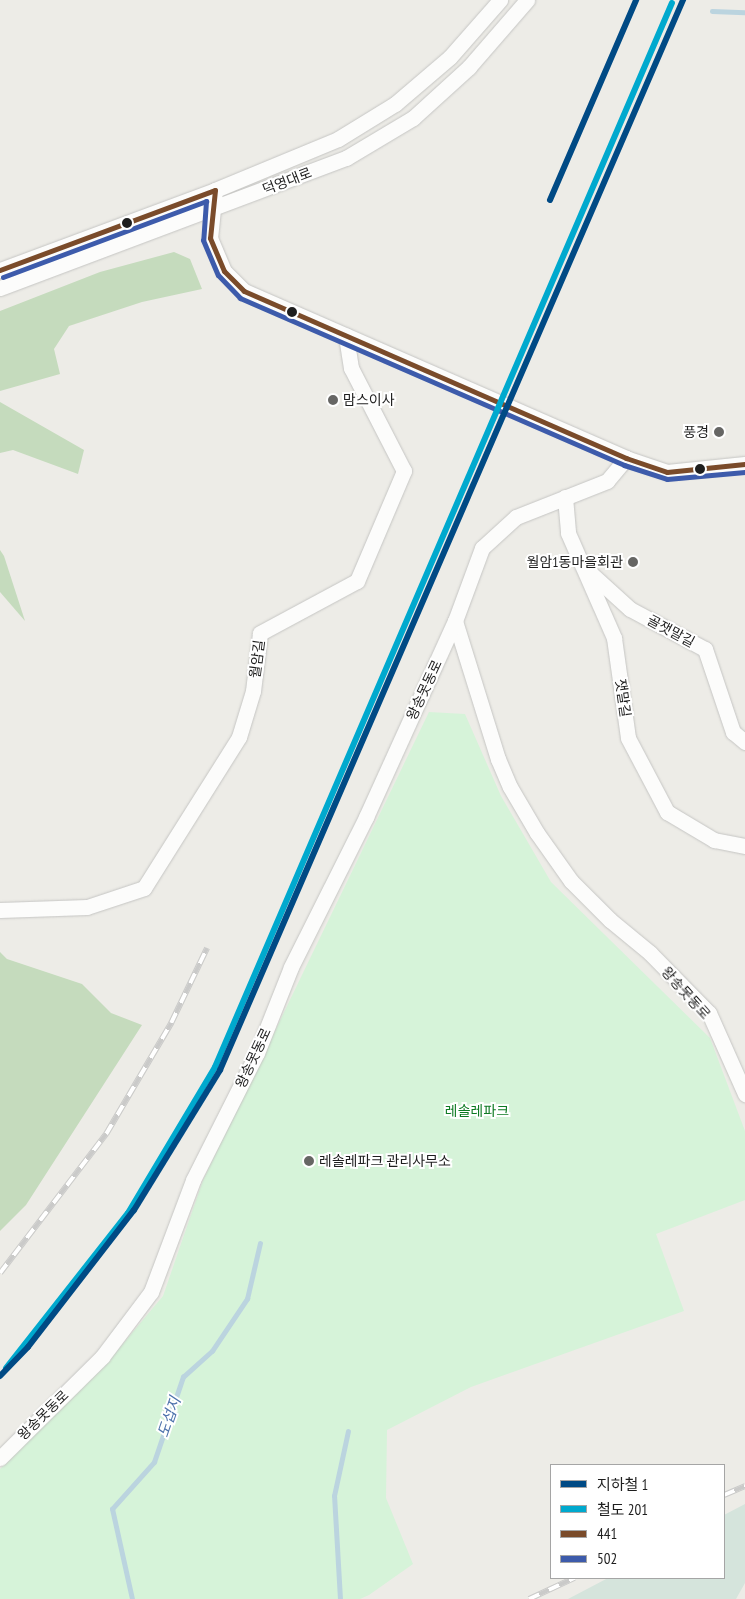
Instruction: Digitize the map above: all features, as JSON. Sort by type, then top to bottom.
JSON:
[{"type":"street","name":"덕영대로","points":[[0,270],[215,190],[338,139],[395,104],[450,56],[500,0]]},
{"type":"street","name":"덕영대로","points":[[0,288],[212,211],[346,158],[413,118],[469,67],[527,0]]},
{"type":"street","points":[[215,190],[210,238],[224,271],[244,291],[626,458],[667,472],[745,464]]},
{"type":"street","name":"월암길","points":[[0,910],[87,907],[144,888],[239,737],[253,691],[260,633],[357,581],[404,471],[351,368],[346,334]]},
{"type":"street","name":"왕송못동로","points":[[0,1458],[102,1357],[151,1292],[193,1180],[257,1052],[291,966],[366,816],[455,621],[482,548],[516,517],[607,481],[626,458]]},
{"type":"street","name":"잿말길","points":[[565,497],[568,533],[614,638],[628,738],[667,812],[714,840],[745,846]]},
{"type":"street","name":"골잿말길","points":[[582,566],[630,609],[705,649],[733,732],[745,742]]},
{"type":"street","name":"왕송못동로","points":[[455,621],[498,758],[510,787],[537,832],[571,881],[610,920],[650,953],[708,1013],[745,1094]]},
{"type":"green space","points":[[174,252],[190,259],[202,289],[142,302],[69,326],[54,349],[60,374],[0,391],[0,311],[100,272]]},
{"type":"green space","points":[[0,402],[84,450],[78,474],[13,450],[0,453]]},
{"type":"green space","points":[[0,550],[4,556],[25,621],[0,592]]},
{"type":"green space","name":"레솔레파크","points":[[429,712],[465,714],[501,796],[551,882],[710,1038],[745,1131],[745,1200],[656,1234],[684,1311],[471,1387],[387,1430],[386,1498],[413,1564],[369,1595],[360,1599],[0,1599],[0,1469],[110,1359],[163,1296],[203,1180]]},
{"type":"green space","points":[[0,952],[7,959],[82,984],[111,1013],[142,1025],[26,1205],[0,1231]]},
{"type":"shaded area","points":[[745,1504],[745,1583],[736,1599],[568,1599],[606,1579],[725,1579],[725,1514]]},
{"type":"waterway","points":[[712,11],[745,12]]},
{"type":"waterway","name":"도섭지","points":[[132,1599],[112,1509],[154,1462],[183,1377],[212,1351],[247,1299],[260,1243]]},
{"type":"waterway","name":"도섭지","points":[[340,1599],[334,1496],[348,1431]]},
{"type":"railway","points":[[0,1273],[106,1134],[171,1023],[207,948]]},
{"type":"railway","points":[[725,1495],[745,1486]]},
{"type":"railway","points":[[529,1599],[572,1579]]},
{"type":"metro line","name":"1","points":[[550,200],[636,0]]},
{"type":"metro line","name":"1","points":[[0,1376],[28,1347],[134,1210],[220,1070],[683,0]]},
{"type":"rail line","name":"201","points":[[6,1368],[128,1213],[215,1067],[672,3]]},
{"type":"transit line","name":"441","points":[[0,270],[215,190],[210,238],[224,271],[244,291],[626,458],[667,472],[745,464]]},
{"type":"transit line","name":"502","points":[[3,277],[206,201],[203,240],[218,275],[240,298],[624,465],[667,479],[745,472]]},
{"type":"place","name":"맘스이사","points":[[333,400]]},
{"type":"place","name":"풍경","points":[[719,432]]},
{"type":"place","name":"월암1동마을회관","points":[[633,562]]},
{"type":"place","name":"레솔레파크 관리사무소","points":[[309,1161]]}]
